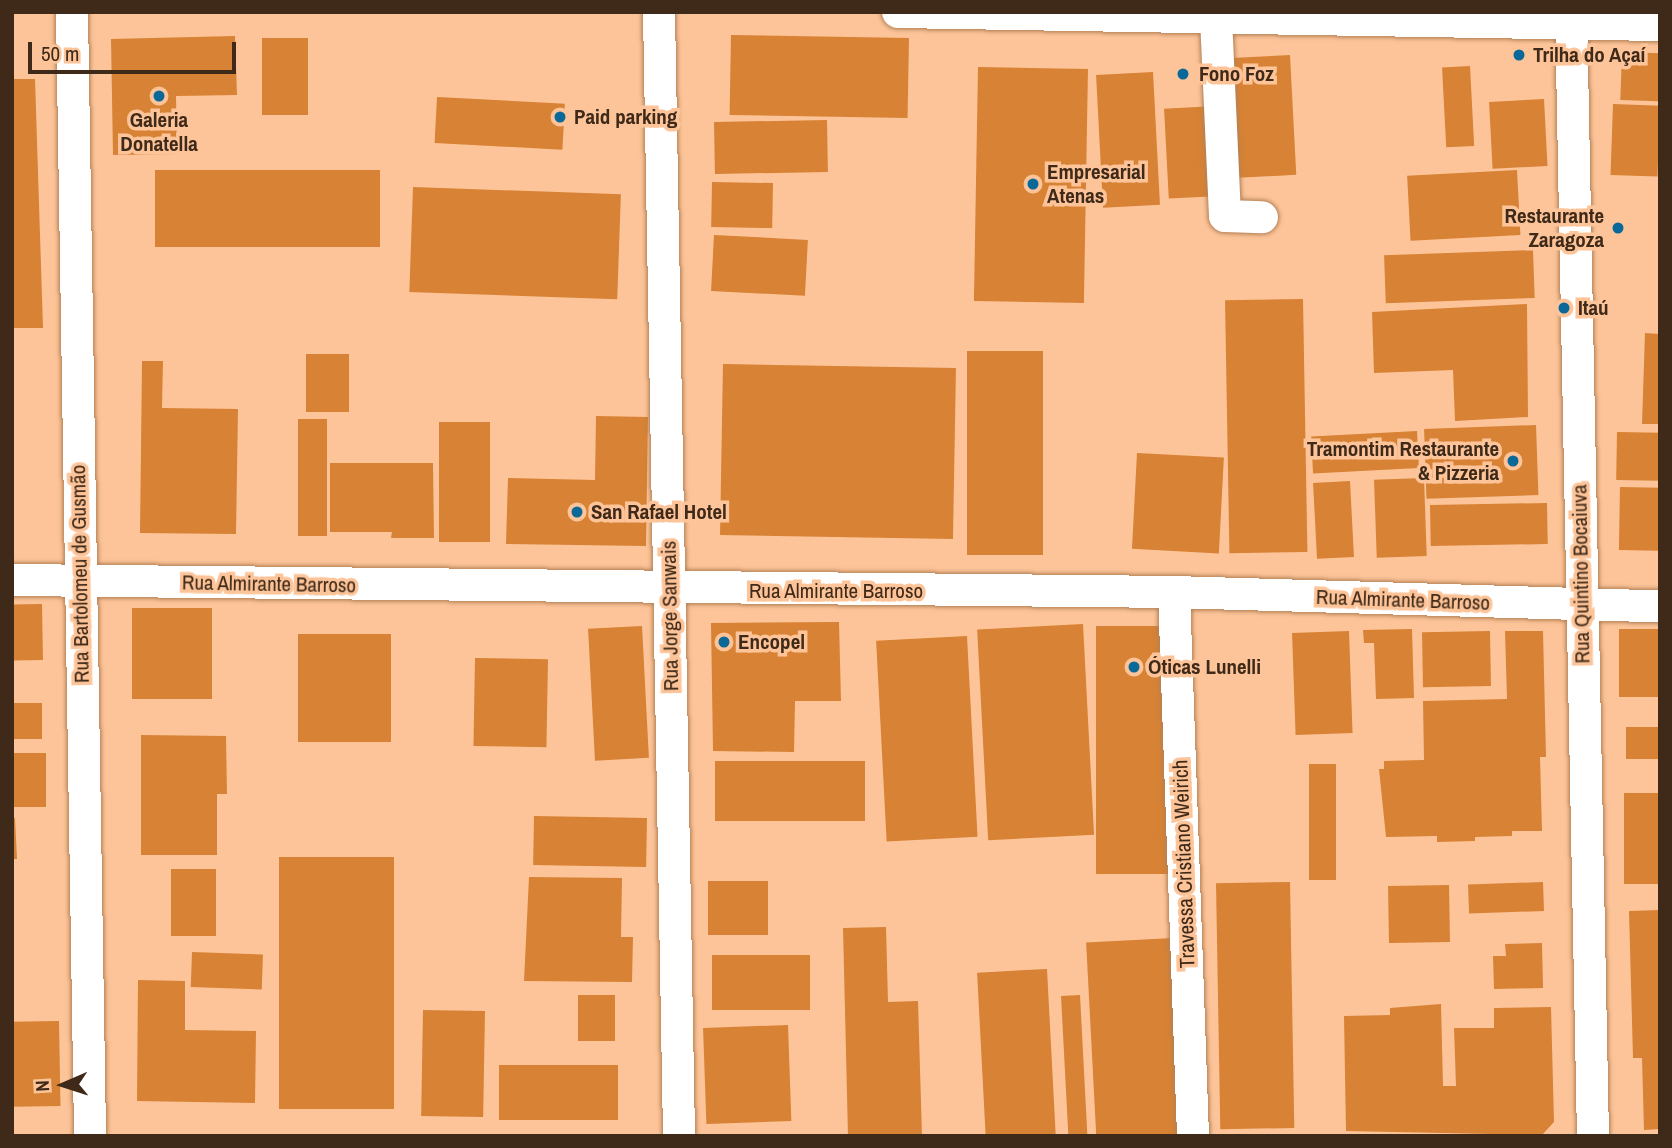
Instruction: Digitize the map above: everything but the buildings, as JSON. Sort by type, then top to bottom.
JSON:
[{"type":"street","name":"Rua Bartolomeu de Gusmão","points":[[72,12],[79,581],[90,1136]]},
{"type":"street","name":"Rua Jorge Sanwais","points":[[659,12],[679,1136]]},
{"type":"street","points":[[898,12],[1216,18],[1571,18],[1660,25]]},
{"type":"street","points":[[1216,18],[1225,216],[1262,217]]},
{"type":"street","name":"Rua Quintino Bocaiuva","points":[[1571,18],[1593,1136]]},
{"type":"street","name":"Rua Almirante Barroso","points":[[12,580],[670,590],[1174,592],[1660,606]]},
{"type":"street","name":"Travessa Cristiano Weirich","points":[[1174,592],[1194,1136]]},
{"type":"place","name":"Trilha do Açaí","points":[[1519,55]]},
{"type":"place","name":"Fono Foz","points":[[1183,74]]},
{"type":"place","name":"Galeria Donatella","points":[[159,96]]},
{"type":"place","name":"Paid parking","points":[[560,117]]},
{"type":"place","name":"Empresarial Atenas","points":[[1033,184]]},
{"type":"place","name":"Restaurante Zaragoza","points":[[1618,228]]},
{"type":"place","name":"Itaú","points":[[1564,308]]},
{"type":"place","name":"Tramontim Restaurante & Pizzeria","points":[[1513,461]]},
{"type":"place","name":"San Rafael Hotel","points":[[577,512]]},
{"type":"place","name":"Encopel","points":[[724,642]]},
{"type":"place","name":"Óticas Lunelli","points":[[1134,667]]}]
